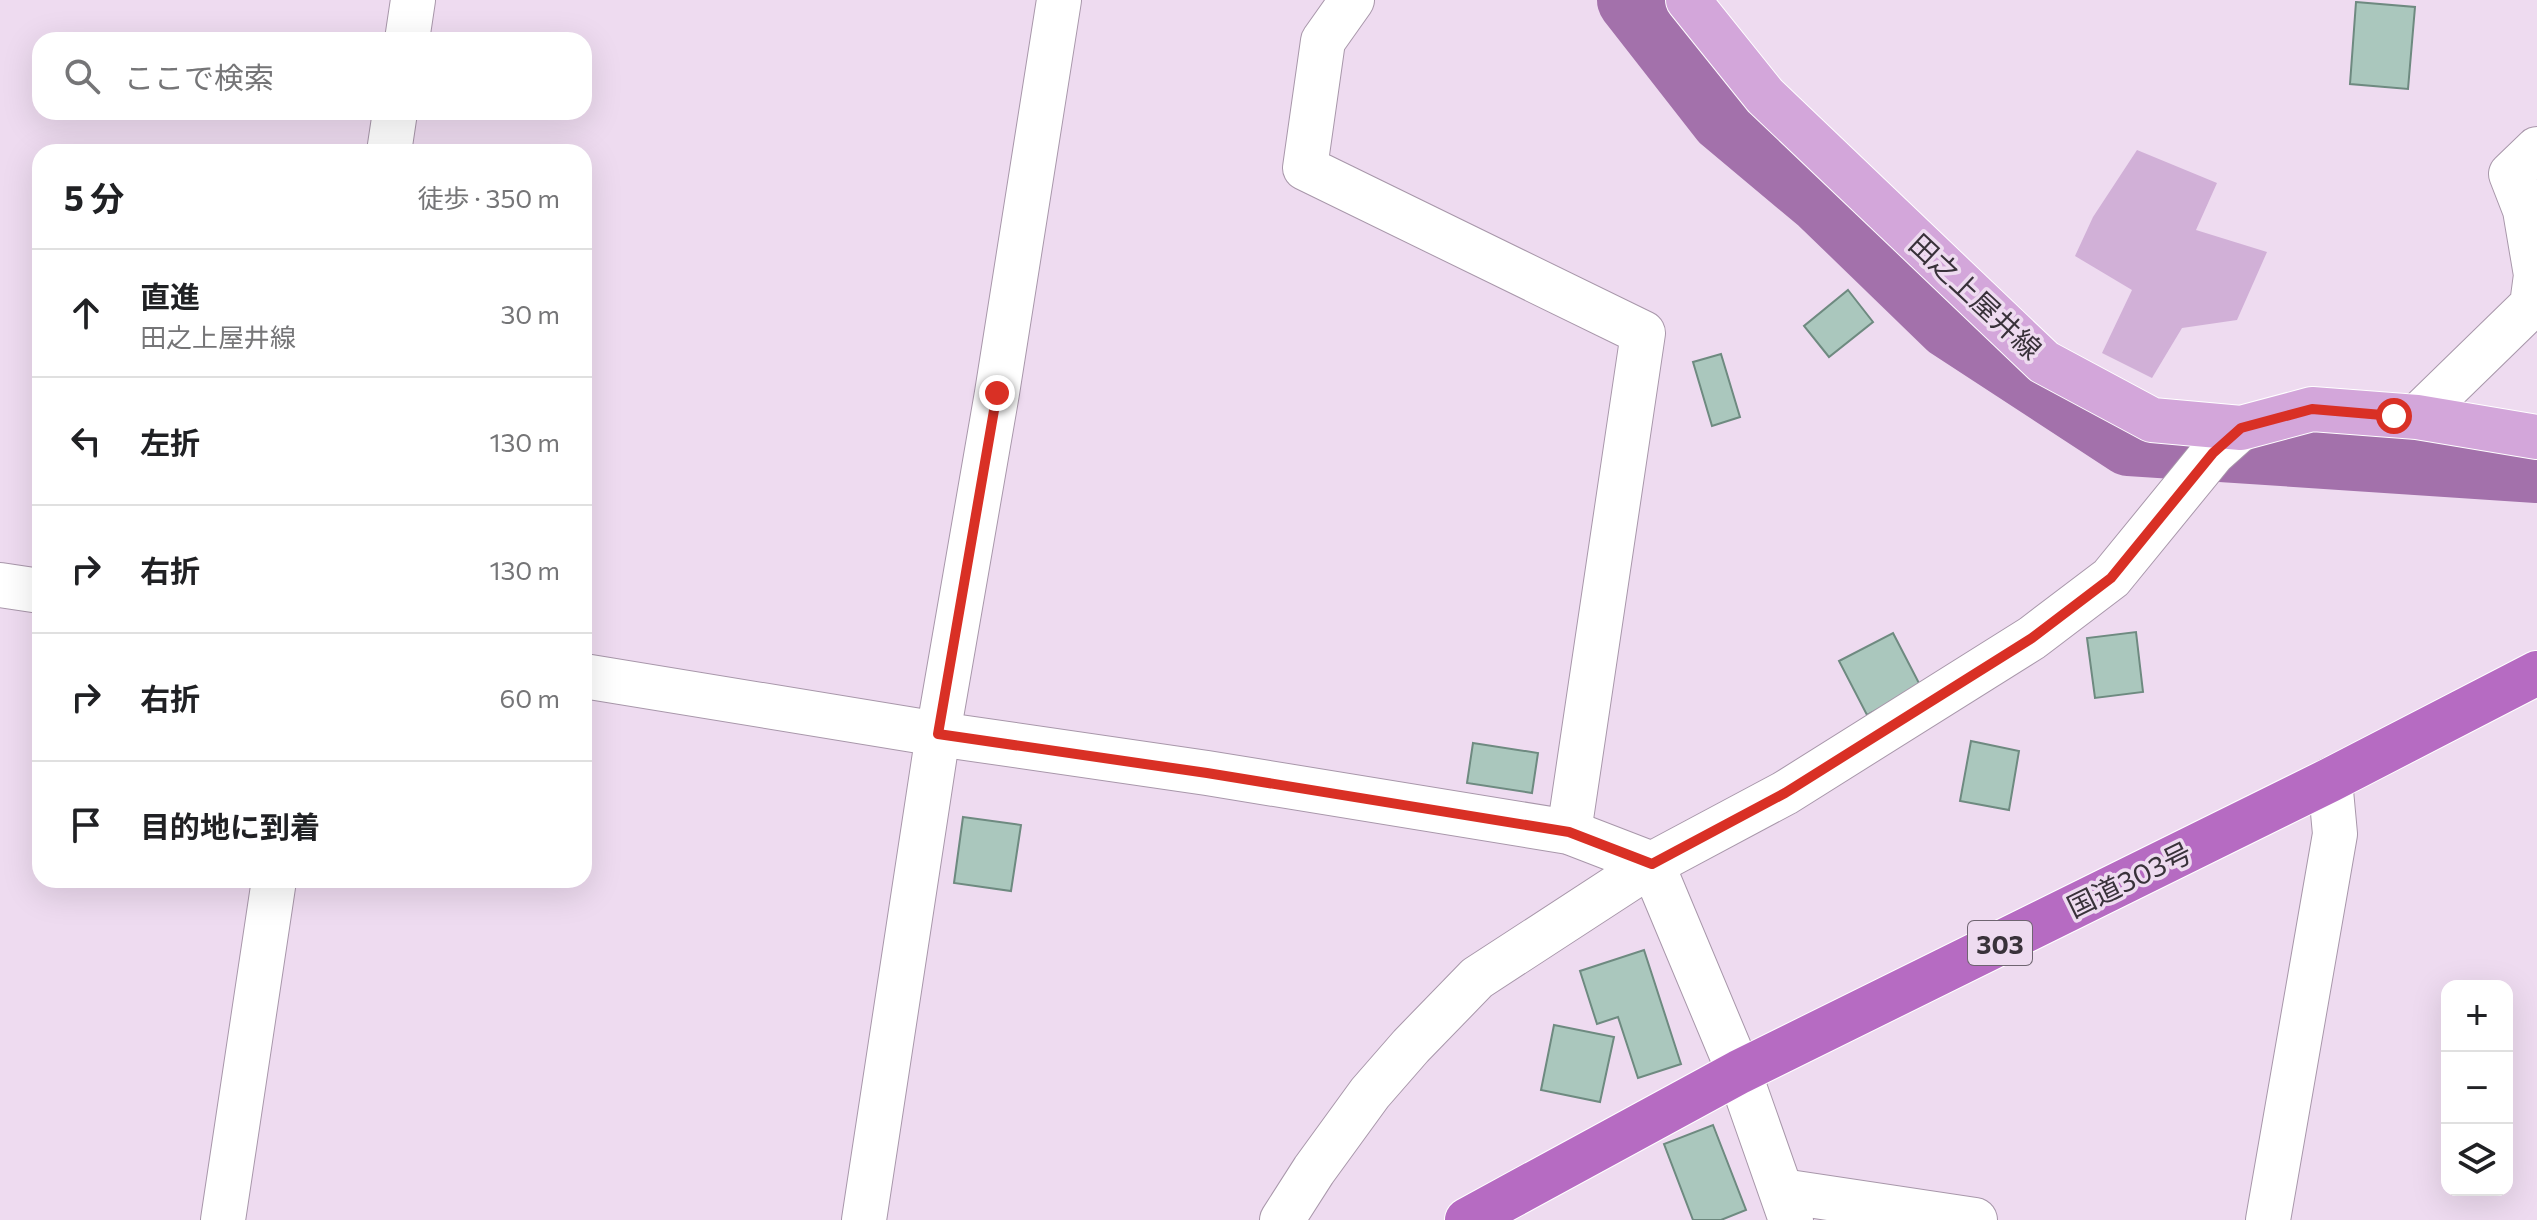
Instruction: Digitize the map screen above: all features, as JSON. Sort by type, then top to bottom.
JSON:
[{"type":"highway","name":"国道303号","points":[[1467,1220],[1739,1072],[2330,780],[2537,673]]},
{"type":"main road","name":"田之上屋井線","points":[[1688,0],[1765,96],[2044,362],[2152,420],[2241,428],[2312,409],[2417,417],[2537,437]]},
{"type":"street","points":[[408,32],[413,0]]},
{"type":"street","points":[[864,1220],[938,734],[997,393],[1059,0]]},
{"type":"street","points":[[1352,0],[1323,41],[1305,168],[1643,333],[1569,832]]},
{"type":"street","points":[[390,144],[394,120]]},
{"type":"street","points":[[2417,417],[2532,305],[2536,275],[2525,210],[2511,174],[2537,149]]},
{"type":"street","points":[[1282,1220],[1370,1093],[1477,978],[1652,864],[1785,793],[2032,638],[2111,578],[2213,453],[2241,428]]},
{"type":"street","points":[[0,585],[32,590]]},
{"type":"street","points":[[592,677],[1569,832],[1652,864],[1739,1072],[1786,1206],[1975,1220]]},
{"type":"street","points":[[2268,1220],[2335,834],[2330,780]]},
{"type":"street","points":[[223,1220],[273,888]]},
{"type":"shaded area","points":[[2137,150],[2217,183],[2196,230],[2267,252],[2237,320],[2182,328],[2152,378],[2102,353],[2132,290],[2075,256],[2093,217]]},
{"type":"building","points":[[2356,2],[2415,7],[2408,89],[2350,84]]},
{"type":"building","points":[[1848,290],[1873,322],[1829,357],[1804,326]]},
{"type":"building","points":[[1721,354],[1740,417],[1712,426],[1693,362]]},
{"type":"building","points":[[2136,632],[2143,692],[2095,698],[2087,638]]},
{"type":"building","points":[[1893,633],[1921,687],[1867,715],[1839,661]]},
{"type":"building","points":[[1971,741],[2019,751],[2009,810],[1960,801]]},
{"type":"building","points":[[1473,743],[1538,753],[1532,793],[1467,783]]},
{"type":"building","points":[[963,817],[1021,825],[1011,891],[954,883]]},
{"type":"building","points":[[1644,950],[1681,1064],[1638,1078],[1618,1017],[1597,1024],[1580,971]]},
{"type":"building","points":[[1554,1025],[1614,1037],[1600,1102],[1541,1090]]},
{"type":"building","points":[[1713,1125],[1746,1210],[1721,1220],[1693,1220],[1664,1144]]},
{"type":"waterway","points":[[1631,0],[1724,119],[1822,201],[1950,325],[2129,442],[2537,469]]},
{"type":"route","points":[[997,393],[938,734],[1207,773],[1569,832],[1652,864],[1785,793],[2032,638],[2111,578],[2213,453],[2241,428],[2312,409],[2394,416]]}]
